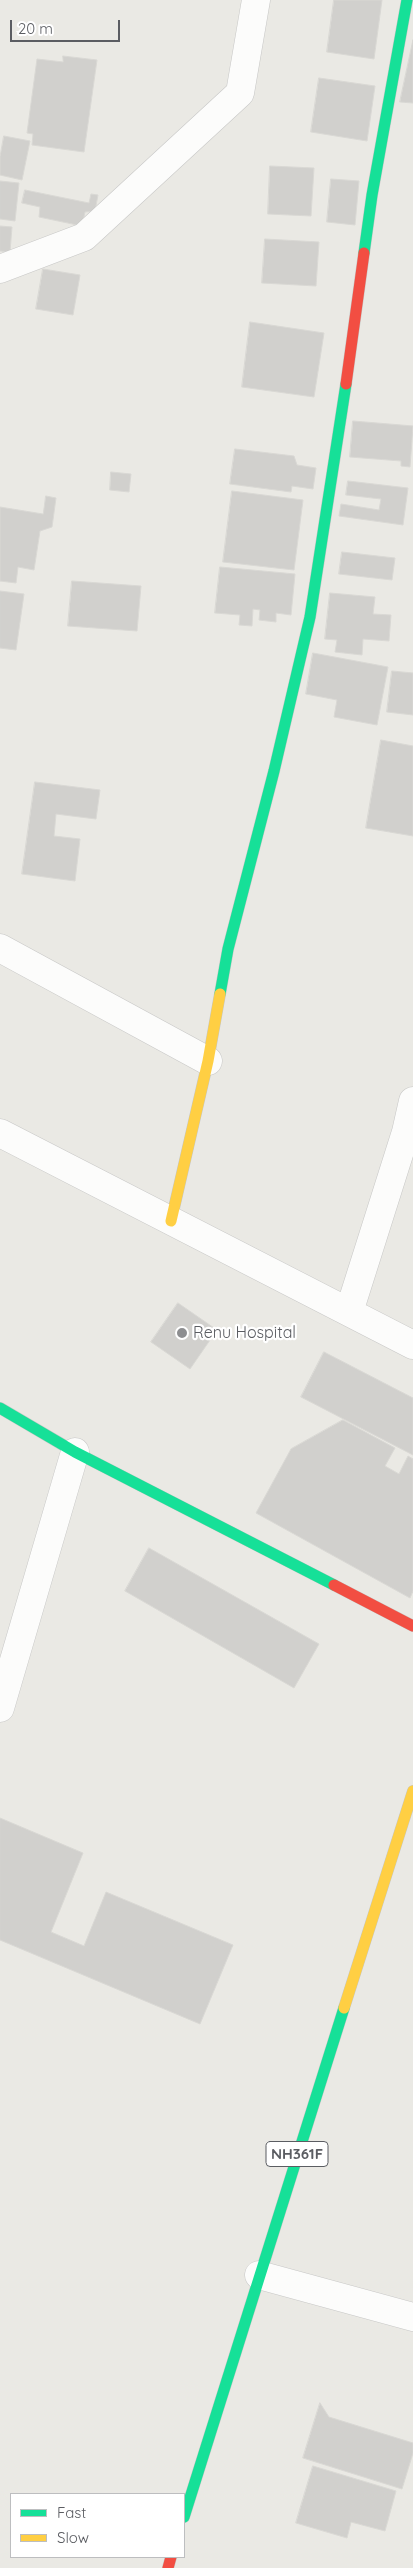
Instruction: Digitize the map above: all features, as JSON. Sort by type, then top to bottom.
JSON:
[{"type":"main road","points":[[171,1221],[208,1060],[228,949],[274,771],[310,618],[337,450],[372,195],[406,0]]},
{"type":"main road","points":[[0,1408],[75,1452],[168,1498],[413,1626]]},
{"type":"main road","name":"NH361F","points":[[185,2514],[413,1791]]},
{"type":"street","points":[[0,269],[84,237],[240,92],[256,0]]},
{"type":"street","points":[[0,948],[208,1060]]},
{"type":"street","points":[[349,1312],[406,1132],[413,1101]]},
{"type":"street","points":[[0,1133],[413,1345]]},
{"type":"street","points":[[2,1694],[75,1452]]},
{"type":"street","points":[[259,2275],[413,2317]]},
{"type":"building","points":[[334,0],[382,0],[374,59],[327,52]]},
{"type":"building","points":[[413,40],[413,103],[400,102]]},
{"type":"building","points":[[63,56],[97,60],[84,152],[32,145],[33,134],[27,133],[37,59],[63,62]]},
{"type":"building","points":[[319,78],[375,86],[367,141],[311,132]]},
{"type":"building","points":[[4,136],[30,141],[22,180],[0,175],[0,157]]},
{"type":"building","points":[[270,166],[314,168],[311,216],[268,214]]},
{"type":"building","points":[[331,179],[359,181],[355,225],[327,222]]},
{"type":"building","points":[[0,181],[19,183],[15,221],[0,219]]},
{"type":"building","points":[[25,190],[89,203],[91,194],[98,195],[95,211],[85,212],[82,226],[39,217],[40,207],[22,203]]},
{"type":"building","points":[[0,226],[12,227],[10,252],[0,251]]},
{"type":"building","points":[[265,239],[319,242],[316,286],[262,283]]},
{"type":"building","points":[[43,269],[80,275],[73,315],[36,309]]},
{"type":"building","points":[[250,322],[324,333],[314,397],[242,387]]},
{"type":"building","points":[[353,421],[413,426],[410,467],[401,466],[401,461],[350,457]]},
{"type":"building","points":[[235,449],[294,456],[297,465],[316,468],[313,489],[292,486],[291,492],[230,484]]},
{"type":"building","points":[[111,472],[131,474],[129,492],[110,490]]},
{"type":"building","points":[[348,481],[408,488],[403,525],[339,516],[341,504],[379,510],[381,499],[346,495]]},
{"type":"building","points":[[232,491],[303,500],[294,570],[223,562]]},
{"type":"building","points":[[46,496],[56,498],[52,527],[40,531],[34,570],[18,567],[16,583],[0,581],[0,507],[43,514]]},
{"type":"building","points":[[342,552],[395,558],[392,580],[339,574]]},
{"type":"building","points":[[220,567],[295,574],[291,615],[276,613],[276,622],[259,620],[260,610],[253,609],[252,626],[239,625],[240,615],[215,613]]},
{"type":"building","points":[[72,581],[141,586],[137,631],[68,626]]},
{"type":"building","points":[[0,591],[24,594],[16,650],[0,648]]},
{"type":"building","points":[[330,593],[375,597],[373,614],[391,615],[389,641],[363,639],[362,655],[335,652],[337,640],[325,639]]},
{"type":"building","points":[[313,653],[388,667],[377,725],[334,717],[337,700],[306,694]]},
{"type":"building","points":[[392,671],[413,673],[413,715],[387,712]]},
{"type":"building","points":[[381,740],[413,746],[413,836],[366,828]]},
{"type":"building","points":[[35,782],[100,790],[96,819],[56,814],[54,836],[80,839],[75,881],[22,874]]},
{"type":"building","points":[[178,1303],[217,1330],[190,1369],[151,1342]]},
{"type":"building","points":[[324,1352],[413,1398],[413,1455],[301,1397]]},
{"type":"building","points":[[343,1420],[395,1448],[385,1466],[399,1474],[408,1456],[413,1459],[413,1591],[410,1598],[256,1513],[291,1449]]},
{"type":"building","points":[[149,1548],[319,1644],[294,1688],[125,1591]]},
{"type":"building","points":[[0,1818],[83,1853],[51,1932],[84,1946],[106,1892],[233,1945],[200,2024],[0,1940]]},
{"type":"building","points":[[320,2403],[329,2417],[413,2443],[413,2453],[402,2489],[303,2458]]},
{"type":"building","points":[[313,2466],[396,2491],[385,2531],[351,2522],[347,2538],[296,2523]]},
{"type":"traffic: fast","points":[[364,253],[372,195],[407,0]]},
{"type":"traffic: fast","points":[[220,994],[228,949],[274,771],[310,617],[346,384]]},
{"type":"traffic: fast","points":[[0,1408],[75,1452],[334,1585]]},
{"type":"traffic: fast","points":[[185,2514],[344,2008]]},
{"type":"traffic: slow","points":[[171,1221],[208,1061],[220,994]]},
{"type":"traffic: slow","points":[[344,2008],[413,1791]]},
{"type":"traffic: jam","points":[[346,384],[364,253]]},
{"type":"traffic: jam","points":[[334,1585],[413,1626]]},
{"type":"traffic: jam","points":[[168,2568],[171,2558]]},
{"type":"place","name":"Renu Hospital","points":[[182,1333]]}]
